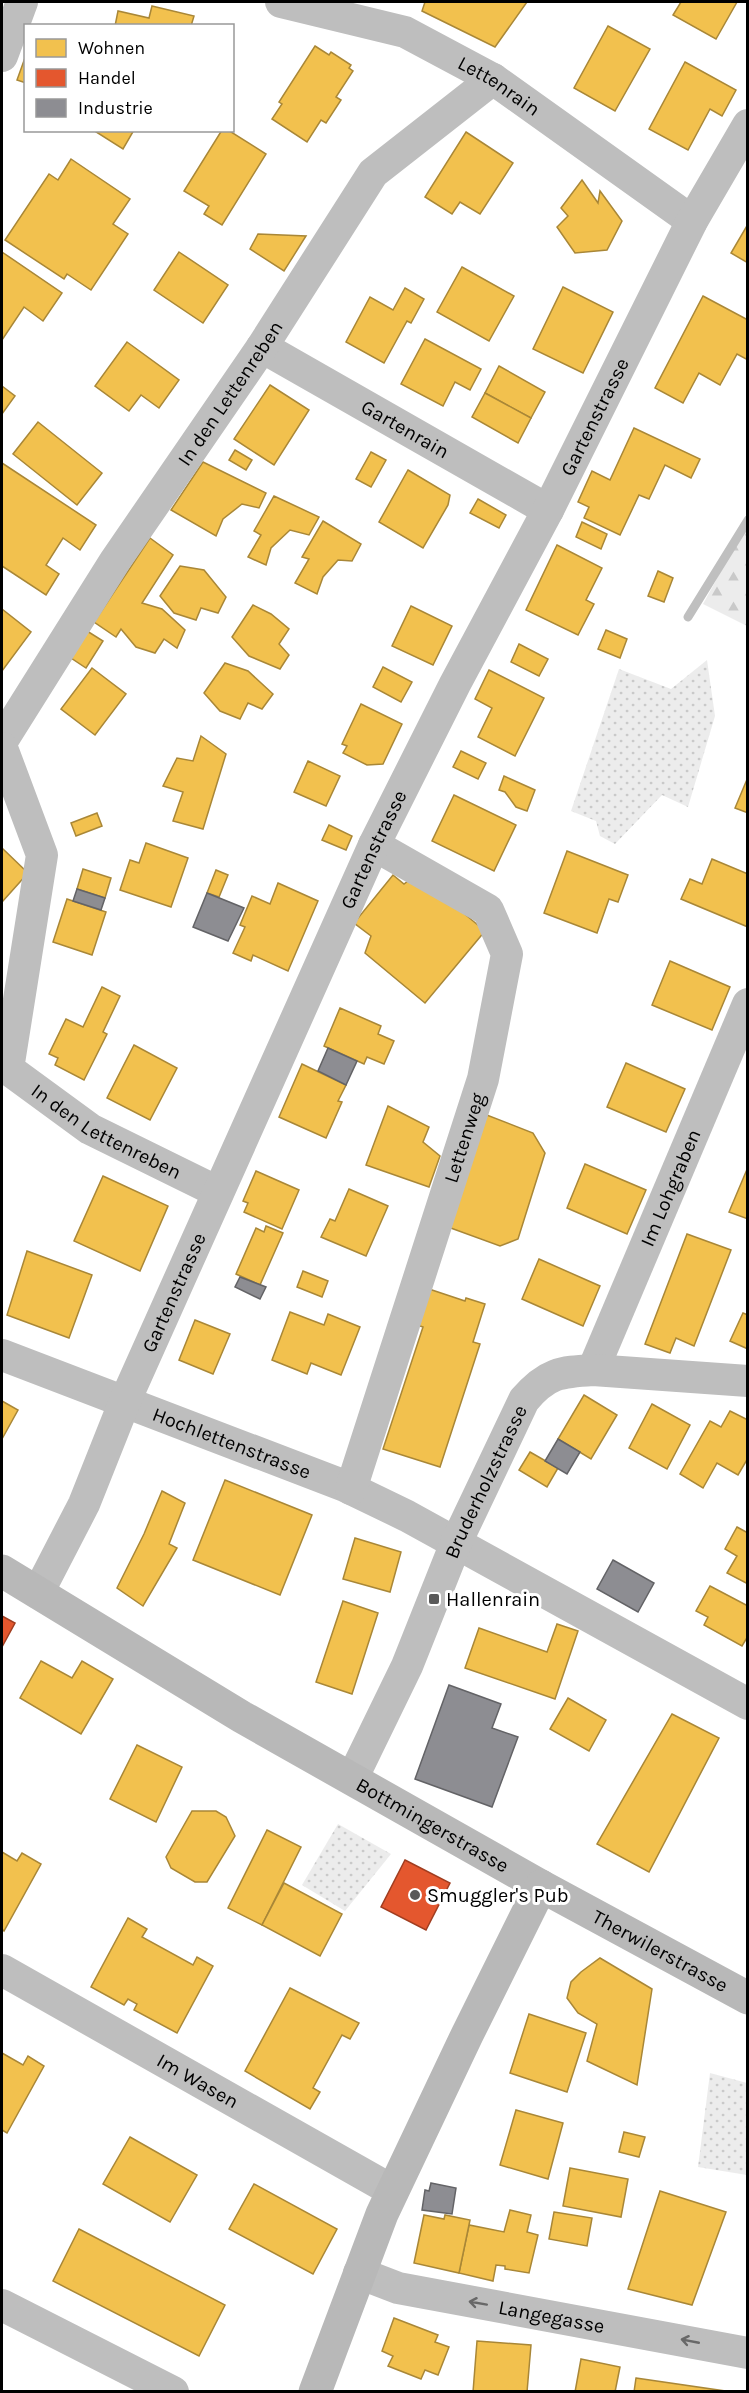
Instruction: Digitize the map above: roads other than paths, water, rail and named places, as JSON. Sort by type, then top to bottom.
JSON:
[{"type":"main road","name":"Bottmingerstrasse","points":[[2,1571],[242,1717],[541,1886]]},
{"type":"main road","name":"Therwilerstrasse","points":[[541,1886],[747,1998]]},
{"type":"main road","points":[[315,2391],[382,2214],[466,2035],[541,1886]]},
{"type":"street","points":[[2,56],[22,2]]},
{"type":"street","name":"Lettenrain","points":[[281,2],[405,32],[493,79],[692,221]]},
{"type":"street","name":"In den Lettenreben","points":[[2,741],[115,561],[262,347],[373,173],[493,79]]},
{"type":"street","name":"Gartenstrasse","points":[[38,1593],[84,1503],[124,1401],[374,845],[455,684],[548,510],[692,221],[747,125]]},
{"type":"street","name":"Gartenrain","points":[[262,347],[548,510]]},
{"type":"street","name":"In den Lettenreben","points":[[2,748],[42,855],[8,1069],[90,1129],[218,1192]]},
{"type":"street","name":"Lettenweg","points":[[351,1489],[483,1079],[507,954],[488,910],[374,845]]},
{"type":"street","name":"Im Lohgraben","points":[[593,1370],[747,1004]]},
{"type":"street","name":"Hochlettenstrasse","points":[[2,1355],[351,1489],[456,1543]]},
{"type":"street","name":"Bruderholzstrasse","points":[[352,1779],[407,1666],[456,1543],[524,1400],[537,1384],[568,1371],[593,1370],[747,1381]]},
{"type":"street","points":[[456,1543],[747,1704]]},
{"type":"street","name":"Im Wasen","points":[[2,1970],[393,2191]]},
{"type":"street","name":"Langegasse","points":[[359,2273],[398,2288],[747,2353]]},
{"type":"street","points":[[2,2305],[173,2391]]},
{"type":"waterway","points":[[688,617],[748,520]]},
{"type":"place","name":"Hallenrain","points":[[434,1599]]},
{"type":"place","name":"Smuggler's Pub","points":[[415,1895]]}]
